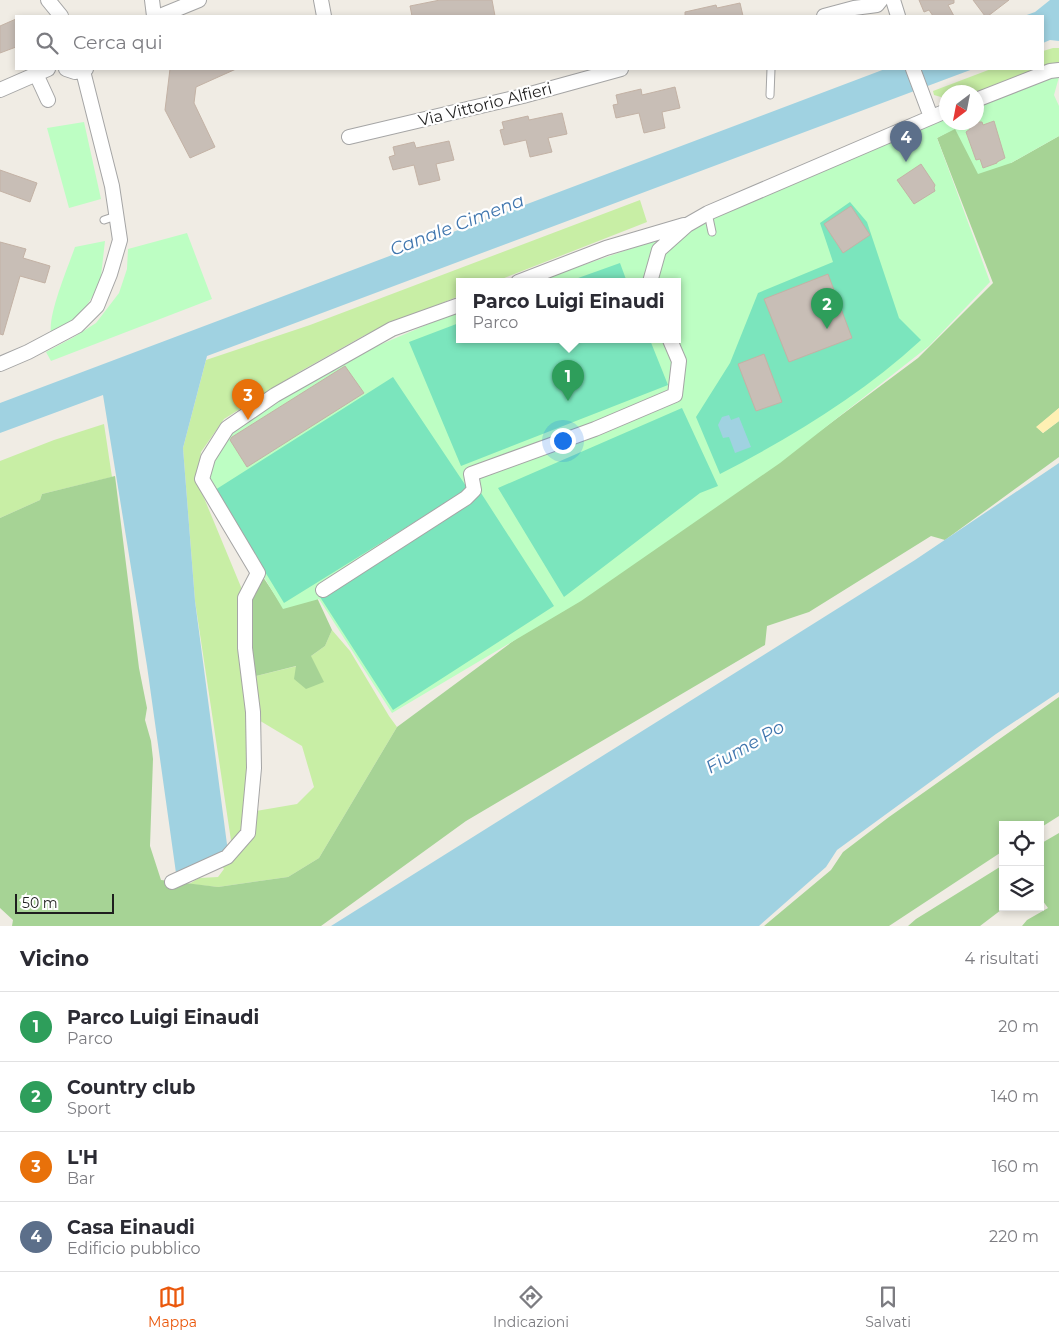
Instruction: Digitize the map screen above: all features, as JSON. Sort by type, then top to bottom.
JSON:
[{"type":"street","points":[[48,0],[59,15]]},
{"type":"street","points":[[152,0],[154,15]]},
{"type":"street","points":[[162,15],[198,0]]},
{"type":"street","points":[[321,0],[324,15]]},
{"type":"street","points":[[828,15],[854,8],[877,5],[881,0]]},
{"type":"street","points":[[893,0],[898,15]]},
{"type":"street","points":[[0,364],[28,352],[77,326],[97,306],[110,274],[123,233],[110,218],[110,177],[84,70],[75,72],[69,70]]},
{"type":"street","name":"Via Vittorio Alfieri","points":[[349,137],[522,96],[617,70]]},
{"type":"street","points":[[913,70],[931,117]]},
{"type":"street","points":[[984,97],[1050,71],[1059,70]]},
{"type":"street","points":[[0,90],[42,71],[48,100]]},
{"type":"street","points":[[528,278],[606,248],[687,224],[708,213],[939,114]]},
{"type":"street","points":[[651,278],[660,250],[687,224]]},
{"type":"street","points":[[172,882],[227,857],[248,833],[253,777],[253,712],[245,648],[245,598],[258,572],[202,479],[208,458],[227,428],[275,395],[392,329],[456,306]]},
{"type":"street","points":[[323,590],[466,498],[474,490],[471,474],[595,429],[675,396],[679,361],[671,343]]},
{"type":"lane","points":[[770,95],[773,70]]},
{"type":"lane","points":[[708,213],[712,232]]},
{"type":"green space","points":[[1059,48],[1059,68],[984,91],[984,85],[949,85],[988,70],[1044,70],[1044,51]]},
{"type":"green space","points":[[1059,77],[1054,95],[1059,106],[1059,136],[1011,163],[978,174],[956,130],[984,130],[984,104]]},
{"type":"green space","points":[[939,89],[939,96],[934,95],[933,91]]},
{"type":"green space","points":[[939,121],[939,130],[953,130],[937,138],[990,282],[929,346],[780,463],[581,601],[392,713],[319,599],[283,609],[206,480],[217,449],[239,424],[305,383],[370,349],[456,312],[456,343],[681,343],[681,278],[546,278],[694,227],[716,214]]},
{"type":"green space","points":[[84,122],[101,199],[69,208],[47,128]]},
{"type":"green space","points":[[951,130],[958,130],[1011,163],[1059,136],[1059,408],[1037,427],[1043,433],[1059,421],[1059,457],[945,540],[931,536],[809,612],[767,626],[765,645],[466,821],[321,926],[12,926],[13,920],[0,908],[0,518],[40,500],[42,494],[115,476],[139,668],[147,708],[145,720],[151,741],[153,759],[150,846],[161,880],[218,887],[288,877],[319,858],[397,727],[570,599],[820,431],[918,358],[993,283],[937,138]]},
{"type":"green space","points":[[640,200],[647,222],[504,278],[456,278],[456,297],[365,335],[299,372],[224,419],[201,452],[197,481],[241,587],[241,645],[248,724],[245,827],[256,811],[297,804],[314,787],[302,746],[257,719],[252,677],[297,666],[325,646],[332,630],[350,651],[397,727],[319,858],[288,877],[218,887],[189,884],[199,878],[218,877],[224,869],[216,857],[232,847],[195,601],[183,448],[206,360],[310,325]]},
{"type":"green space","points":[[850,202],[867,222],[899,318],[921,340],[874,379],[825,414],[720,474],[696,417],[730,363],[758,293],[833,262],[820,223]]},
{"type":"green space","points":[[187,233],[212,299],[51,361],[46,352],[96,323],[119,293],[127,269],[128,249]]},
{"type":"green space","points":[[105,241],[100,285],[83,311],[67,324],[51,333],[52,314],[55,303],[75,247]]},
{"type":"green space","points":[[620,263],[626,278],[578,278]]},
{"type":"green space","points":[[456,324],[456,343],[651,343],[668,385],[461,466],[409,342]]},
{"type":"green space","points":[[393,377],[468,489],[284,603],[215,490]]},
{"type":"green space","points":[[682,408],[718,486],[700,493],[564,597],[498,488]]},
{"type":"green space","points":[[104,424],[112,477],[42,494],[40,500],[0,518],[0,461],[54,440]]},
{"type":"green space","points":[[481,493],[554,606],[393,710],[320,597]]},
{"type":"green space","points":[[263,577],[283,607],[313,589],[332,630],[325,646],[311,656],[324,682],[306,689],[294,679],[296,666],[252,677],[248,599]]},
{"type":"green space","points":[[1059,697],[1059,816],[1044,825],[1044,821],[999,821],[999,854],[889,926],[764,926],[831,870],[843,852],[889,817]]},
{"type":"green space","points":[[1059,833],[1059,926],[1022,926],[1027,920],[1048,908],[1044,902],[1044,842]]},
{"type":"green space","points":[[999,867],[1000,911],[980,926],[908,926],[916,919]]},
{"type":"sand","points":[[1059,408],[1059,421],[1043,433],[1036,427]]},
{"type":"water","points":[[1050,0],[1059,0],[1059,41],[1050,40],[1044,43],[1044,15],[1027,15],[1035,12]]},
{"type":"water","points":[[882,70],[970,70],[207,356],[183,448],[195,601],[228,852],[176,873],[147,666],[103,395],[0,433],[0,403]]},
{"type":"water","points":[[729,415],[731,420],[739,417],[751,447],[735,453],[729,437],[723,438],[718,425],[722,417]]},
{"type":"water","name":"Fiume Po","points":[[1059,463],[1059,692],[996,734],[837,850],[826,867],[759,926],[331,926],[915,560]]},
{"type":"building","points":[[440,0],[492,0],[495,15],[412,15],[410,6]]},
{"type":"building","points":[[919,0],[954,0],[954,3],[948,5],[953,15],[932,15],[929,10],[924,12]]},
{"type":"building","points":[[973,0],[1009,0],[989,15],[984,15]]},
{"type":"building","points":[[740,3],[743,15],[685,15],[685,12],[716,5],[717,8]]},
{"type":"building","points":[[15,19],[15,47],[0,53],[0,26]]},
{"type":"building","points":[[170,70],[234,70],[196,87],[194,103],[215,147],[190,158],[165,110]]},
{"type":"building","points":[[675,87],[680,108],[662,112],[665,128],[644,133],[639,113],[616,118],[613,105],[618,104],[616,95],[641,89],[642,95]]},
{"type":"building","points":[[562,113],[567,134],[548,138],[552,152],[530,157],[526,140],[504,145],[500,130],[504,129],[502,122],[528,116],[529,120]]},
{"type":"building","points":[[994,121],[1005,158],[983,168],[980,159],[976,160],[966,132],[969,130],[984,130],[984,125]]},
{"type":"building","points":[[449,141],[454,160],[436,164],[440,180],[419,185],[414,165],[393,170],[389,157],[395,155],[393,147],[414,142],[416,148]]},
{"type":"building","points":[[921,164],[935,185],[935,191],[914,204],[897,180]]},
{"type":"building","points":[[0,170],[37,183],[30,202],[0,191]]},
{"type":"building","points":[[851,206],[870,235],[843,253],[824,224]]},
{"type":"building","points":[[0,242],[26,249],[23,258],[50,266],[45,283],[20,276],[3,335],[0,334]]},
{"type":"building","points":[[828,274],[852,338],[789,362],[764,299]]},
{"type":"building","points":[[764,354],[782,402],[756,411],[738,364]]},
{"type":"building","points":[[345,366],[364,393],[247,467],[230,440],[232,437]]},
{"type":"place","name":"Casa Einaudi","points":[[906,162]]},
{"type":"place","name":"Country club","points":[[827,329]]},
{"type":"place","name":"Parco Luigi Einaudi","points":[[568,401]]},
{"type":"place","name":"L'H","points":[[248,420]]},
{"type":"water label","name":"Canale Cimena","points":[[457,225]]}]
